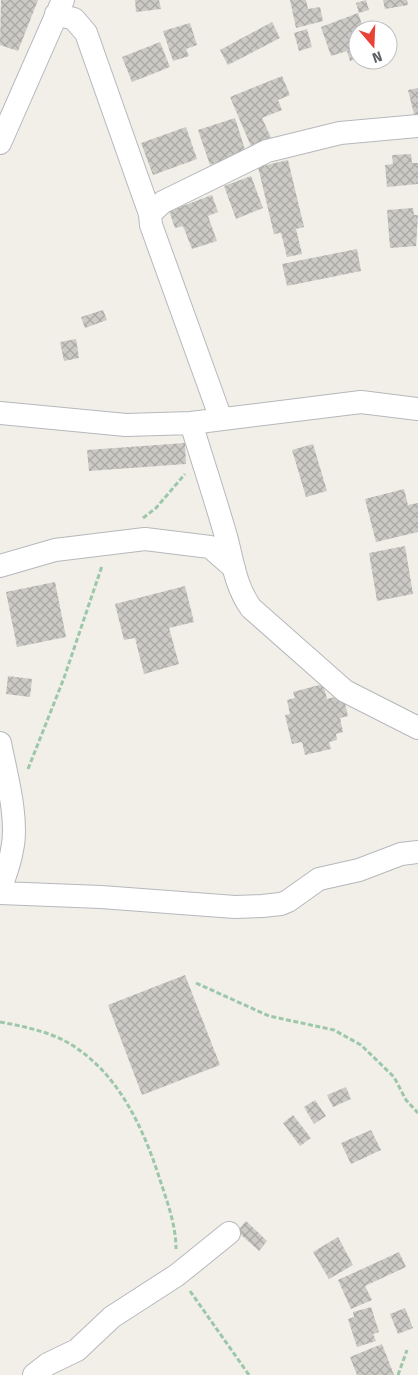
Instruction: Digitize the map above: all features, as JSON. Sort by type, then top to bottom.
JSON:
[{"type":"street","points":[[0,143],[60,7],[86,33],[150,214],[151,225],[221,419]]},
{"type":"street","points":[[150,214],[163,202],[267,151],[340,133],[418,126]]},
{"type":"street","points":[[0,413],[126,425],[191,423],[361,402],[418,408]]},
{"type":"street","points":[[191,423],[241,594],[251,608],[338,685],[360,701],[418,728]]},
{"type":"street","points":[[0,566],[56,550],[145,539],[163,543],[210,546],[234,568]]},
{"type":"street","points":[[0,743],[12,806],[13,840],[0,892],[102,897],[235,907],[262,906],[281,904],[288,901],[319,879],[359,870],[402,854],[418,852]]},
{"type":"street","points":[[34,1375],[48,1364],[77,1350],[112,1317],[177,1275],[229,1233]]},
{"type":"path","points":[[142,519],[156,508],[201,456]]},
{"type":"path","points":[[27,772],[64,678],[106,555],[115,543]]},
{"type":"path","points":[[196,983],[269,1016],[334,1030],[361,1046],[394,1077],[406,1100],[418,1113]]},
{"type":"path","points":[[0,1022],[28,1027],[66,1042],[95,1064],[123,1095],[149,1145],[170,1209],[176,1242],[177,1275],[249,1375]]},
{"type":"path","points":[[398,1375],[407,1350]]},
{"type":"building","points":[[1,0],[38,0],[18,51],[0,45]]},
{"type":"building","points":[[135,0],[159,0],[161,9],[136,12]]},
{"type":"building","points":[[290,0],[306,0],[308,9],[320,7],[323,21],[296,28]]},
{"type":"building","points":[[366,0],[369,10],[359,13],[356,3]]},
{"type":"building","points":[[383,0],[407,0],[408,5],[385,9]]},
{"type":"building","points":[[358,13],[360,20],[348,20],[348,54],[347,51],[331,56],[321,27]]},
{"type":"building","points":[[272,22],[280,38],[228,65],[220,50]]},
{"type":"building","points":[[190,23],[197,45],[186,49],[189,56],[173,61],[163,31]]},
{"type":"building","points":[[307,29],[312,47],[299,51],[294,33]]},
{"type":"building","points":[[160,42],[170,67],[132,82],[122,57]]},
{"type":"building","points":[[282,76],[290,95],[278,100],[282,110],[262,118],[273,142],[253,151],[230,97]]},
{"type":"building","points":[[418,88],[418,117],[415,118],[408,90]]},
{"type":"building","points":[[235,118],[246,153],[210,165],[198,130]]},
{"type":"building","points":[[186,127],[197,159],[153,175],[141,143]]},
{"type":"building","points":[[411,154],[412,163],[418,163],[418,184],[387,187],[385,165],[393,164],[392,155]]},
{"type":"building","points":[[288,160],[304,227],[296,229],[302,254],[287,257],[281,233],[274,234],[258,167]]},
{"type":"building","points":[[251,176],[263,208],[236,219],[224,186]]},
{"type":"building","points":[[212,195],[218,212],[208,216],[217,241],[192,249],[183,226],[175,228],[169,211]]},
{"type":"building","points":[[413,208],[414,215],[418,215],[416,246],[390,248],[387,210]]},
{"type":"building","points":[[357,249],[361,271],[287,286],[282,264]]},
{"type":"building","points":[[103,310],[107,320],[85,328],[81,317]]},
{"type":"building","points":[[76,339],[79,358],[64,361],[60,342]]},
{"type":"building","points":[[185,443],[186,464],[89,471],[87,450]]},
{"type":"building","points":[[313,444],[327,491],[306,497],[292,450]]},
{"type":"building","points":[[404,489],[408,505],[418,503],[418,532],[376,542],[365,499]]},
{"type":"building","points":[[405,546],[413,594],[377,601],[369,553]]},
{"type":"building","points":[[55,582],[66,637],[17,647],[6,592]]},
{"type":"building","points":[[185,586],[194,622],[169,628],[179,664],[144,674],[135,638],[124,640],[115,604]]},
{"type":"building","points":[[8,676],[32,679],[30,697],[6,694]]},
{"type":"building","points":[[323,684],[327,699],[343,695],[348,716],[340,718],[343,732],[336,734],[337,740],[329,742],[331,749],[305,755],[302,742],[292,744],[285,715],[290,714],[287,700],[295,698],[293,692]]},
{"type":"building","points":[[185,975],[220,1065],[142,1095],[108,1005]]},
{"type":"building","points":[[346,1087],[351,1099],[333,1107],[327,1095]]},
{"type":"building","points":[[315,1100],[326,1116],[314,1124],[304,1107]]},
{"type":"building","points":[[293,1115],[311,1138],[300,1146],[283,1123]]},
{"type":"building","points":[[371,1130],[381,1150],[351,1164],[341,1143]]},
{"type":"building","points":[[246,1221],[267,1241],[259,1251],[237,1231]]},
{"type":"building","points":[[338,1237],[353,1265],[329,1279],[313,1252]]},
{"type":"building","points":[[399,1252],[406,1267],[365,1286],[372,1300],[351,1309],[338,1280]]},
{"type":"building","points":[[371,1307],[379,1332],[373,1334],[376,1341],[357,1347],[348,1319],[354,1317],[353,1312]]},
{"type":"building","points":[[405,1308],[413,1328],[398,1334],[390,1314]]},
{"type":"building","points":[[382,1344],[394,1375],[357,1375],[350,1357]]}]
